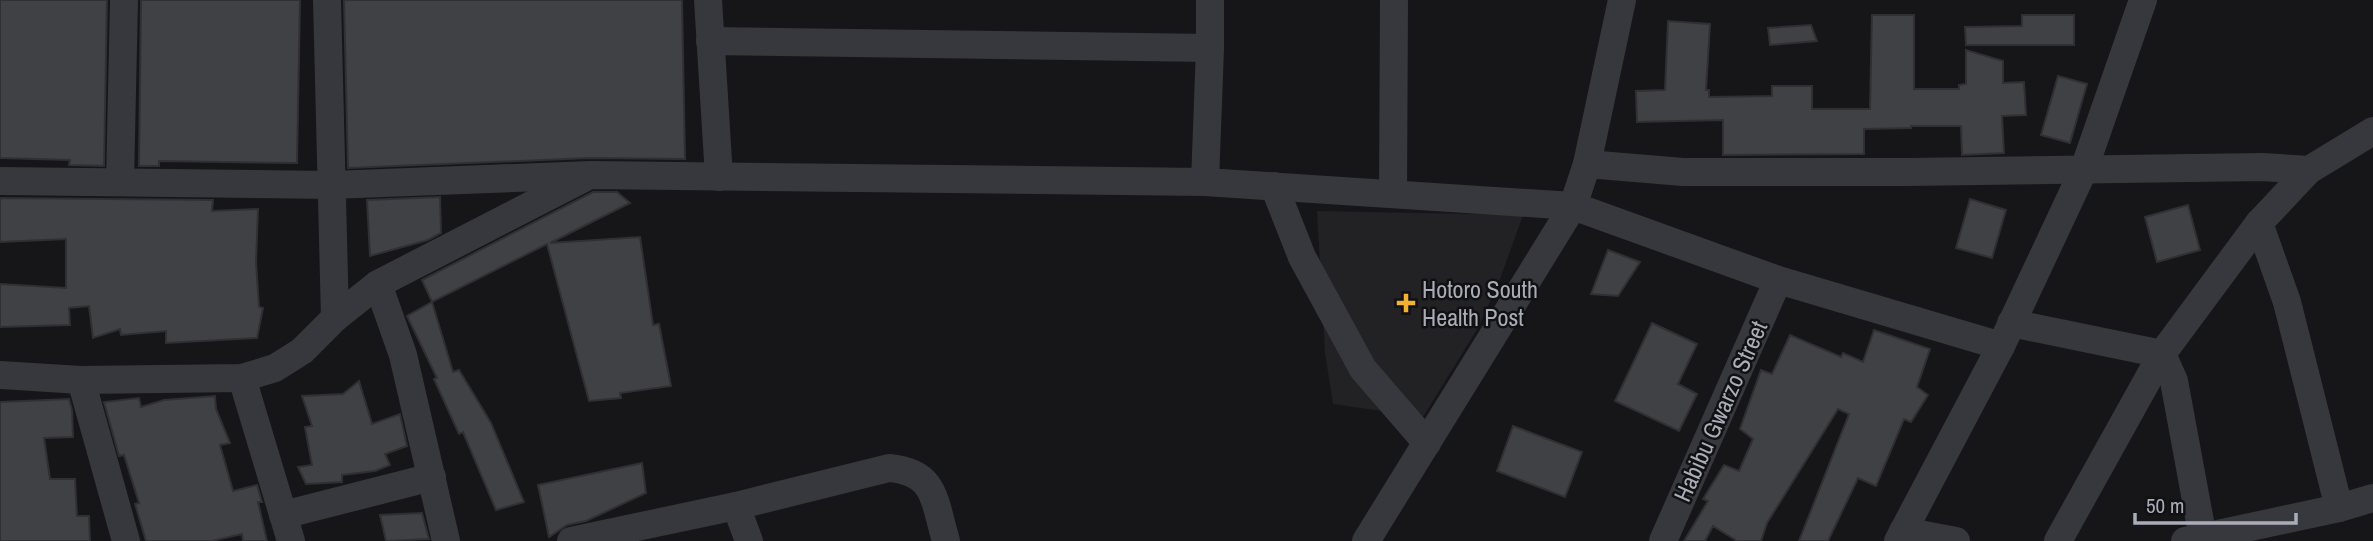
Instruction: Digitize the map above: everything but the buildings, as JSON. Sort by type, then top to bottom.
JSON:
[{"type":"street","points":[[120,182],[124,0]]},
{"type":"street","points":[[327,0],[335,318]]},
{"type":"street","points":[[708,0],[719,177]]},
{"type":"street","points":[[1205,182],[1210,0]]},
{"type":"street","points":[[1393,194],[1394,0]]},
{"type":"street","points":[[1366,541],[1573,206],[1587,164],[1622,0]]},
{"type":"street","points":[[1955,541],[1900,536],[2006,334],[2084,169],[2143,0]]},
{"type":"street","points":[[710,41],[1210,48]]},
{"type":"street","points":[[2058,541],[2162,354],[2259,223],[2309,170],[2371,137]]},
{"type":"street","points":[[1587,164],[1683,172],[1908,173],[2263,167],[2309,170]]},
{"type":"street","points":[[0,181],[331,185],[591,175],[1205,182],[1573,206],[1778,280],[2006,334],[2162,354]]},
{"type":"street","points":[[0,374],[81,380],[242,377],[275,368],[302,351],[335,318],[378,284],[591,175]]},
{"type":"street","points":[[1274,186],[1302,257],[1363,369],[1427,443]]},
{"type":"street","points":[[2259,223],[2287,302],[2339,508]]},
{"type":"street","name":"Habibu Gwarzo Street","points":[[1663,541],[1778,280]]},
{"type":"street","points":[[378,284],[402,355],[446,541]]},
{"type":"street","points":[[2162,354],[2174,381],[2194,539],[2250,534],[2373,498]]},
{"type":"street","points":[[242,377],[287,528],[432,477]]},
{"type":"street","points":[[81,380],[126,541]]},
{"type":"street","points":[[581,540],[736,506],[889,468],[909,470],[921,477],[931,489],[946,541]]},
{"type":"street","points":[[736,506],[749,541]]},
{"type":"shaded area","name":"Hotoro South Health Post","points":[[1317,211],[1523,215],[1500,279],[1479,326],[1423,417],[1333,404],[1325,353]]},
{"type":"place","name":"Hotoro South Health Post","points":[[1406,303]]}]
